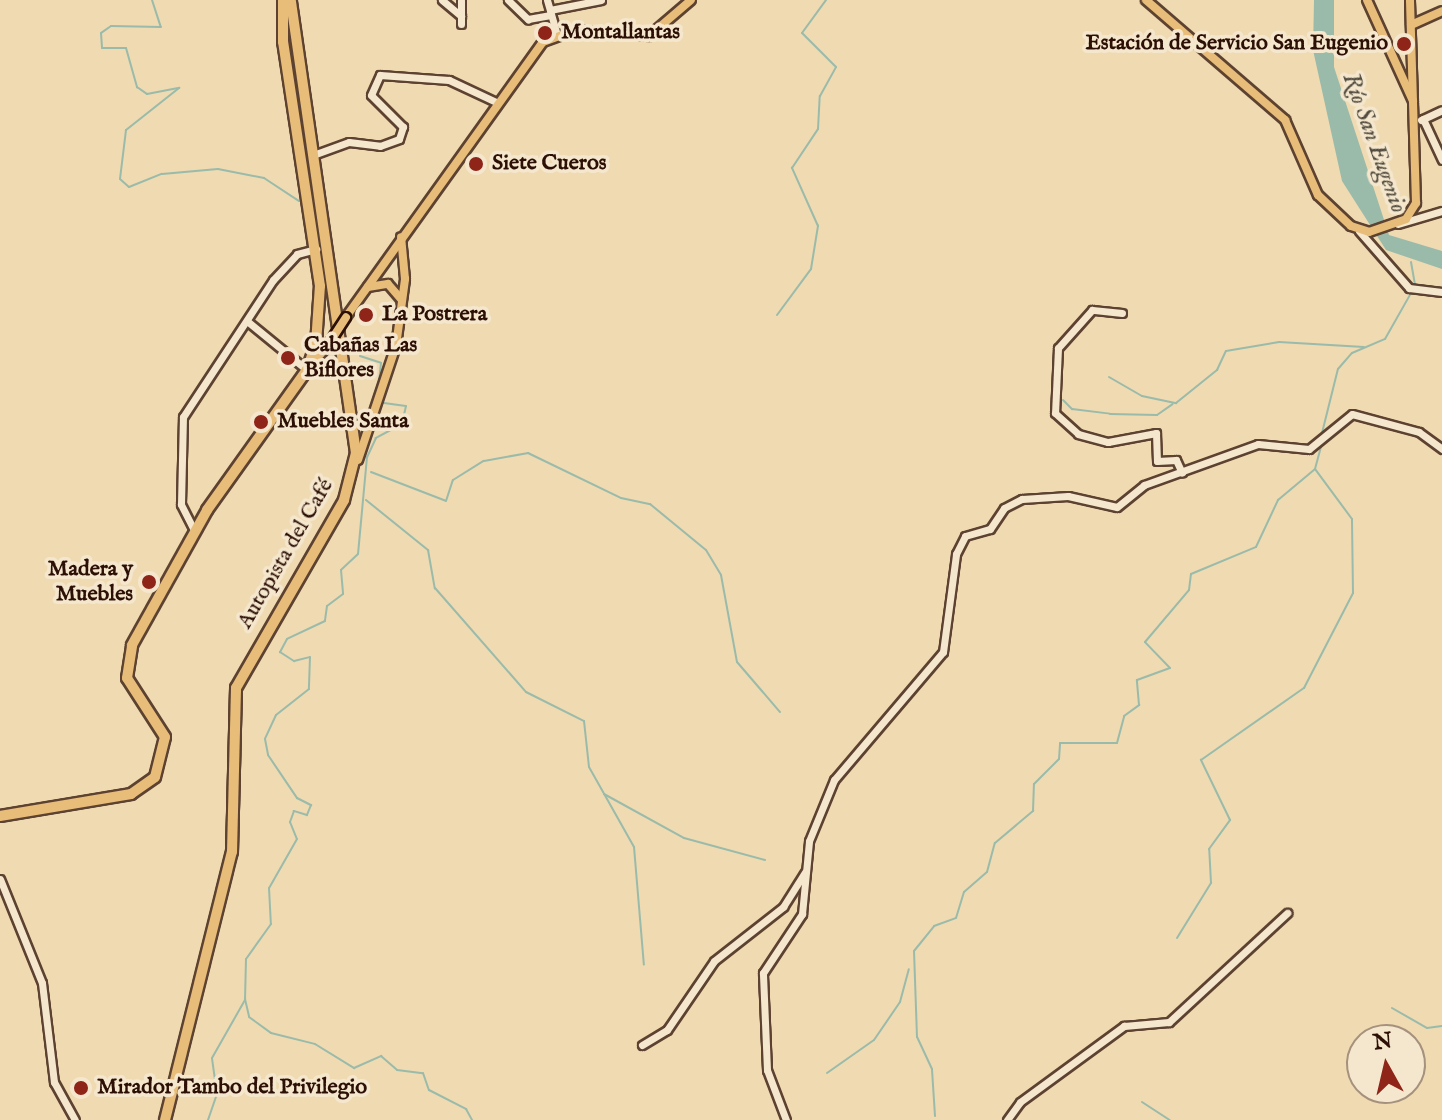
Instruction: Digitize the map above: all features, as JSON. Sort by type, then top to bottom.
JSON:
[{"type":"highway","points":[[0,816],[131,794],[155,777],[165,737],[131,687],[126,663],[195,532],[307,370],[322,310],[316,249],[283,42],[283,0]]},
{"type":"highway","name":"Autopista del Café","points":[[165,1120],[234,842],[236,688],[353,476],[356,421],[291,0]]},
{"type":"main road","points":[[307,370],[328,345],[531,54],[557,34],[649,36],[691,0]]},
{"type":"main road","points":[[1146,0],[1285,120],[1313,188],[1364,231],[1394,225],[1416,203],[1419,121],[1415,105],[1367,0]]},
{"type":"main road","points":[[1410,0],[1415,105]]},
{"type":"main road","points":[[1411,25],[1442,11]]},
{"type":"main road","points":[[353,476],[396,346],[403,304],[401,237]]},
{"type":"main road","points":[[366,289],[388,284],[403,304]]},
{"type":"street","points":[[442,0],[461,20],[461,0]]},
{"type":"street","points":[[508,0],[528,19],[601,0]]},
{"type":"street","points":[[547,0],[557,34]]},
{"type":"street","points":[[313,155],[349,142],[380,146],[399,139],[403,127],[371,95],[380,75],[449,80],[498,103]]},
{"type":"street","points":[[1442,110],[1419,121],[1442,160]]},
{"type":"street","points":[[1394,225],[1442,211]]},
{"type":"street","points":[[1364,231],[1409,288],[1442,292]]},
{"type":"street","points":[[195,532],[181,504],[179,430],[247,321],[290,260],[316,249]]},
{"type":"street","points":[[1122,313],[1092,310],[1058,348],[1055,413],[1078,434],[1108,442],[1156,433],[1157,461],[1176,460],[1182,473]]},
{"type":"street","points":[[247,321],[307,370]]},
{"type":"street","points":[[786,1120],[767,1070],[763,973],[798,924],[812,830],[834,780],[943,652],[959,544],[990,529],[1004,508],[1068,496],[1117,507],[1144,485],[1258,444],[1309,449],[1352,414],[1419,432],[1442,449]]},
{"type":"street","points":[[642,1045],[667,1030],[714,961],[783,907],[807,871]]},
{"type":"street","points":[[0,879],[10,895],[37,966],[49,1028],[54,1082],[75,1120]]},
{"type":"street","points":[[1007,1120],[1020,1102],[1124,1026],[1169,1022],[1287,913]]},
{"type":"shaded area","name":"Río San Eugenio","points":[[1314,0],[1334,0],[1334,67],[1389,235],[1442,251],[1442,269],[1386,250],[1342,181],[1313,50]]},
{"type":"waterway","points":[[152,0],[161,27],[111,26],[101,33],[102,48],[126,48],[137,87],[147,94],[179,88],[126,130],[120,179],[129,187],[162,174],[218,169],[264,178],[299,201]]},
{"type":"waterway","points":[[777,315],[811,269],[818,226],[792,168],[818,129],[820,96],[836,67],[802,33],[826,0]]},
{"type":"waterway","points":[[1411,262],[1415,284]]},
{"type":"waterway","points":[[1321,437],[1338,369],[1352,353],[1385,339],[1411,293]]},
{"type":"waterway","points":[[1109,377],[1142,396],[1176,403],[1217,370],[1226,351],[1279,342],[1364,347]]},
{"type":"waterway","points":[[360,356],[381,363],[379,381]]},
{"type":"waterway","points":[[1063,400],[1072,409],[1110,414],[1157,415],[1173,404]]},
{"type":"waterway","points":[[384,403],[406,406],[402,424],[376,438],[367,457],[358,554],[341,570],[343,594],[327,606],[325,621],[287,639],[280,652],[294,661],[310,657],[309,689],[276,715],[265,739],[268,755],[297,798],[311,805],[307,815],[294,811],[290,822],[297,839],[269,888],[271,924],[246,959],[245,999],[249,1017],[271,1033],[315,1044],[354,1068],[381,1056],[397,1070],[423,1073],[429,1090],[466,1109],[472,1120]]},
{"type":"waterway","points":[[1177,938],[1211,883],[1209,849],[1230,820],[1201,760],[1304,688],[1353,593],[1352,519],[1315,469],[1322,443]]},
{"type":"waterway","points":[[371,472],[446,501],[453,480],[484,461],[528,453],[621,498],[650,504],[706,550],[721,575],[737,662],[780,712]]},
{"type":"waterway","points":[[935,1116],[932,1069],[917,1037],[914,951],[934,926],[956,918],[964,892],[987,872],[995,843],[1033,811],[1034,784],[1059,759],[1060,743],[1117,743],[1124,716],[1139,705],[1137,680],[1170,668],[1145,642],[1189,590],[1191,574],[1256,547],[1278,500],[1315,469]]},
{"type":"waterway","points":[[366,500],[428,550],[435,588],[526,692],[584,721],[589,767],[634,847],[644,965]]},
{"type":"waterway","points":[[604,794],[684,838],[765,860]]},
{"type":"waterway","points":[[827,1073],[874,1040],[900,1002],[909,969]]},
{"type":"waterway","points":[[208,1120],[217,1094],[212,1058],[245,1000]]},
{"type":"waterway","points":[[1392,1008],[1427,1028],[1442,1026]]},
{"type":"waterway","points":[[1142,1102],[1170,1120]]},
{"type":"place","name":"Montallantas","points":[[545,33]]},
{"type":"place","name":"Estación de Servicio San Eugenio","points":[[1404,44]]},
{"type":"place","name":"Siete Cueros","points":[[476,164]]},
{"type":"place","name":"La Postrera","points":[[366,315]]},
{"type":"place","name":"Cabañas Las Biflores","points":[[288,358]]},
{"type":"place","name":"Muebles Santa","points":[[261,422]]},
{"type":"place","name":"Madera y Muebles","points":[[149,582]]},
{"type":"place","name":"Mirador Tambo del Privilegio","points":[[81,1088]]}]
